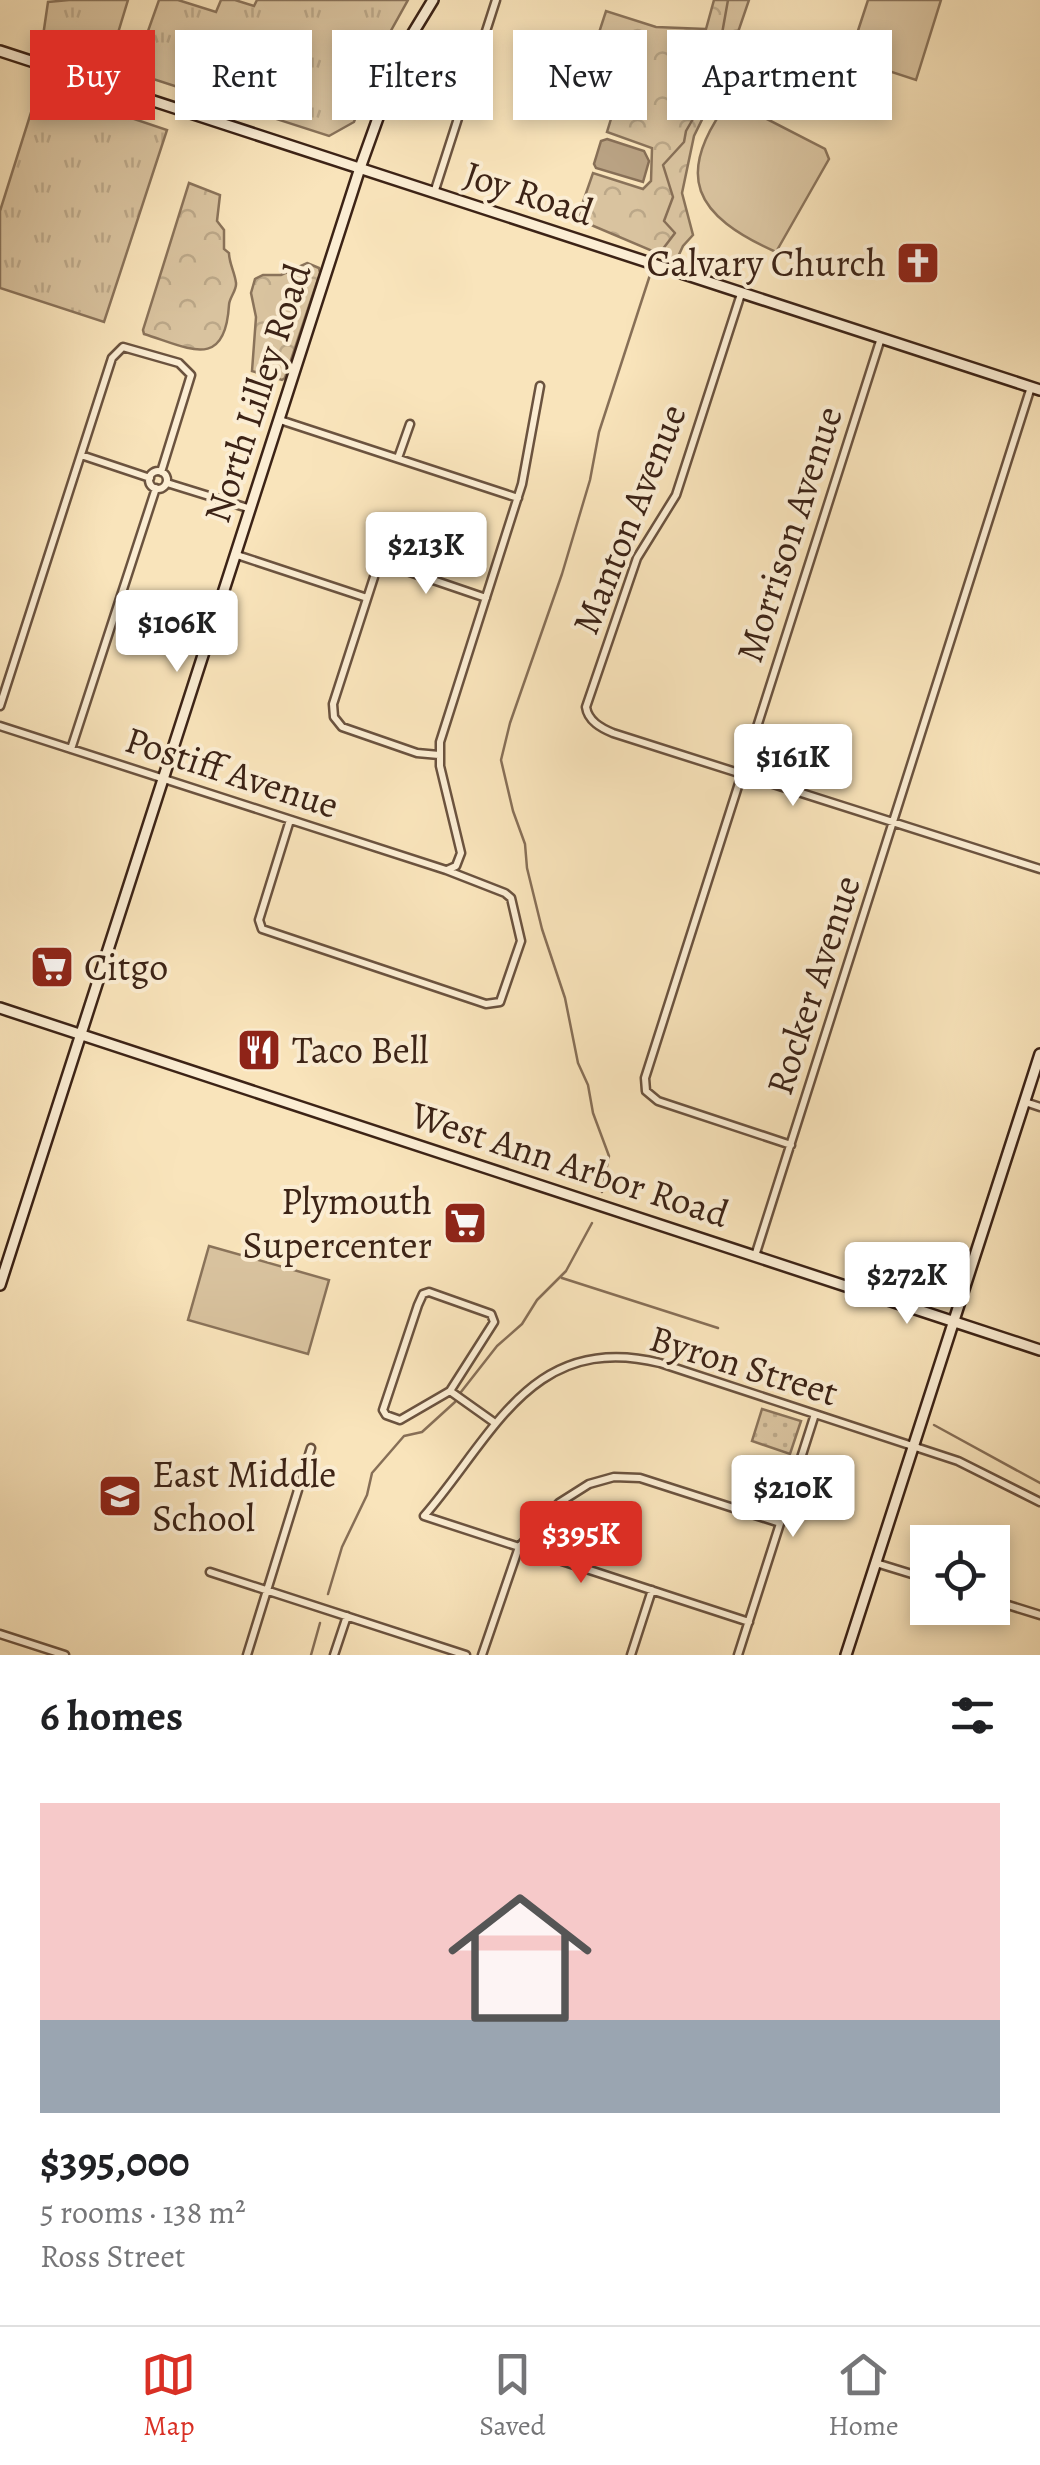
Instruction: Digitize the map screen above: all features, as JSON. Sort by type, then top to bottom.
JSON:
[{"type":"street","name":"North Lilley Road","points":[[0,1285],[360,168],[402,51],[433,0]]},
{"type":"street","points":[[434,193],[496,0]]},
{"type":"street","name":"Joy Road","points":[[0,51],[1035,389]]},
{"type":"street","name":"Manton Avenue","points":[[741,294],[676,495],[637,558],[586,707],[592,720],[602,728],[742,774]]},
{"type":"street","name":"Morrison Avenue","points":[[791,1145],[658,1102],[646,1091],[646,1072],[881,338]]},
{"type":"street","points":[[0,706],[112,358],[120,348],[133,348],[180,363],[191,375],[161,472]]},
{"type":"street","points":[[446,870],[456,866],[460,853],[438,755],[518,498],[540,386]]},
{"type":"street","name":"Rocker Avenue","points":[[755,1256],[1035,389]]},
{"type":"street","points":[[280,420],[518,498]]},
{"type":"street","points":[[398,458],[410,424]]},
{"type":"street","points":[[82,455],[150,478],[156,488]]},
{"type":"street","points":[[150,478],[161,472],[166,475],[166,483]]},
{"type":"street","points":[[71,749],[156,488],[166,483],[252,509]]},
{"type":"street","points":[[237,555],[368,598]]},
{"type":"street","points":[[438,755],[417,752],[342,726],[334,717],[333,704],[375,574],[389,566],[486,598]]},
{"type":"street","name":"Postiff Avenue","points":[[0,726],[446,870],[505,893],[511,898],[520,946],[496,1005],[262,929],[261,912],[290,820]]},
{"type":"street","points":[[742,774],[1040,869]]},
{"type":"street","name":"West Ann Arbor Road","points":[[0,1008],[1040,1350]]},
{"type":"street","points":[[846,1655],[1040,1054]]},
{"type":"street","points":[[1025,1102],[1040,1106]]},
{"type":"street","points":[[426,1293],[494,1318],[450,1391],[404,1420],[386,1415],[383,1410],[418,1305],[426,1293]]},
{"type":"street","name":"Byron Street","points":[[519,1547],[424,1516],[520,1395],[544,1378],[578,1363],[614,1358],[660,1364],[958,1461],[1040,1502]]},
{"type":"street","points":[[450,1391],[494,1423]]},
{"type":"street","points":[[738,1655],[815,1414]]},
{"type":"street","points":[[247,1655],[311,1448]]},
{"type":"street","points":[[482,1655],[519,1547],[566,1497],[589,1484],[614,1477],[649,1480],[780,1523]]},
{"type":"street","points":[[519,1547],[748,1622]]},
{"type":"street","points":[[875,1562],[910,1573]]},
{"type":"street","points":[[210,1572],[466,1655]]},
{"type":"street","points":[[631,1655],[652,1590]]},
{"type":"street","points":[[1010,1606],[1040,1615]]},
{"type":"street","points":[[334,1655],[346,1616]]},
{"type":"street","points":[[0,1634],[39,1651],[66,1655]]},
{"type":"green space","points":[[128,0],[119,30],[44,30],[48,2]]},
{"type":"green space","points":[[159,0],[178,0],[216,12],[221,0],[254,6],[257,0],[408,0],[391,30],[332,30],[332,120],[355,120],[329,136],[280,120],[312,120],[312,30],[175,30],[175,86],[155,80],[155,30],[148,30]]},
{"type":"green space","points":[[714,0],[749,0],[739,30],[667,30],[667,120],[702,120],[694,136],[682,193],[693,235],[676,261],[577,219],[593,173],[643,189],[651,181],[652,148],[607,132],[611,120],[647,120],[647,30],[600,30],[606,11],[656,27],[706,29]]},
{"type":"green space","points":[[868,0],[941,0],[916,80],[892,72],[892,30],[858,30]]},
{"type":"green space","points":[[30,116],[30,120],[137,120],[167,130],[104,322],[0,288],[0,211]]},
{"type":"green space","points":[[717,120],[769,120],[825,149],[829,159],[776,252],[726,224],[701,191],[701,151]]},
{"type":"green space","points":[[189,183],[220,195],[217,221],[224,230],[224,249],[229,253],[236,283],[220,339],[212,347],[202,349],[176,345],[144,334],[143,330]]},
{"type":"green space","points":[[307,263],[319,268],[320,273],[285,378],[252,371],[256,317],[251,293],[255,279],[281,275]]},
{"type":"green space","points":[[209,1246],[329,1280],[308,1354],[188,1320]]},
{"type":"green space","points":[[762,1409],[801,1421],[790,1454],[752,1441]]},
{"type":"shaded area","points":[[607,139],[644,151],[649,161],[643,182],[596,168],[601,141]]},
{"type":"waterway","points":[[602,1192],[609,1156],[578,1063],[565,998],[542,929],[525,844],[501,760],[562,574],[590,480],[599,432],[650,275],[656,258],[675,233],[664,221],[673,197],[663,165],[684,142],[686,131],[713,84],[728,0]]},
{"type":"waterway","points":[[461,1392],[566,1271],[592,1223]]},
{"type":"waterway","points":[[562,1278],[718,1328]]},
{"type":"waterway","points":[[328,1594],[372,1473],[404,1436],[422,1432],[455,1402]]},
{"type":"waterway","points":[[934,1425],[1040,1483]]},
{"type":"waterway","points":[[311,1655],[320,1623]]},
{"type":"place","name":"Calvary Church","points":[[918,263]]},
{"type":"place","name":"Citgo","points":[[52,967]]},
{"type":"place","name":"Taco Bell","points":[[259,1050]]},
{"type":"place","name":"Plymouth Supercenter","points":[[465,1223]]},
{"type":"place","name":"East Middle School","points":[[120,1496]]}]
